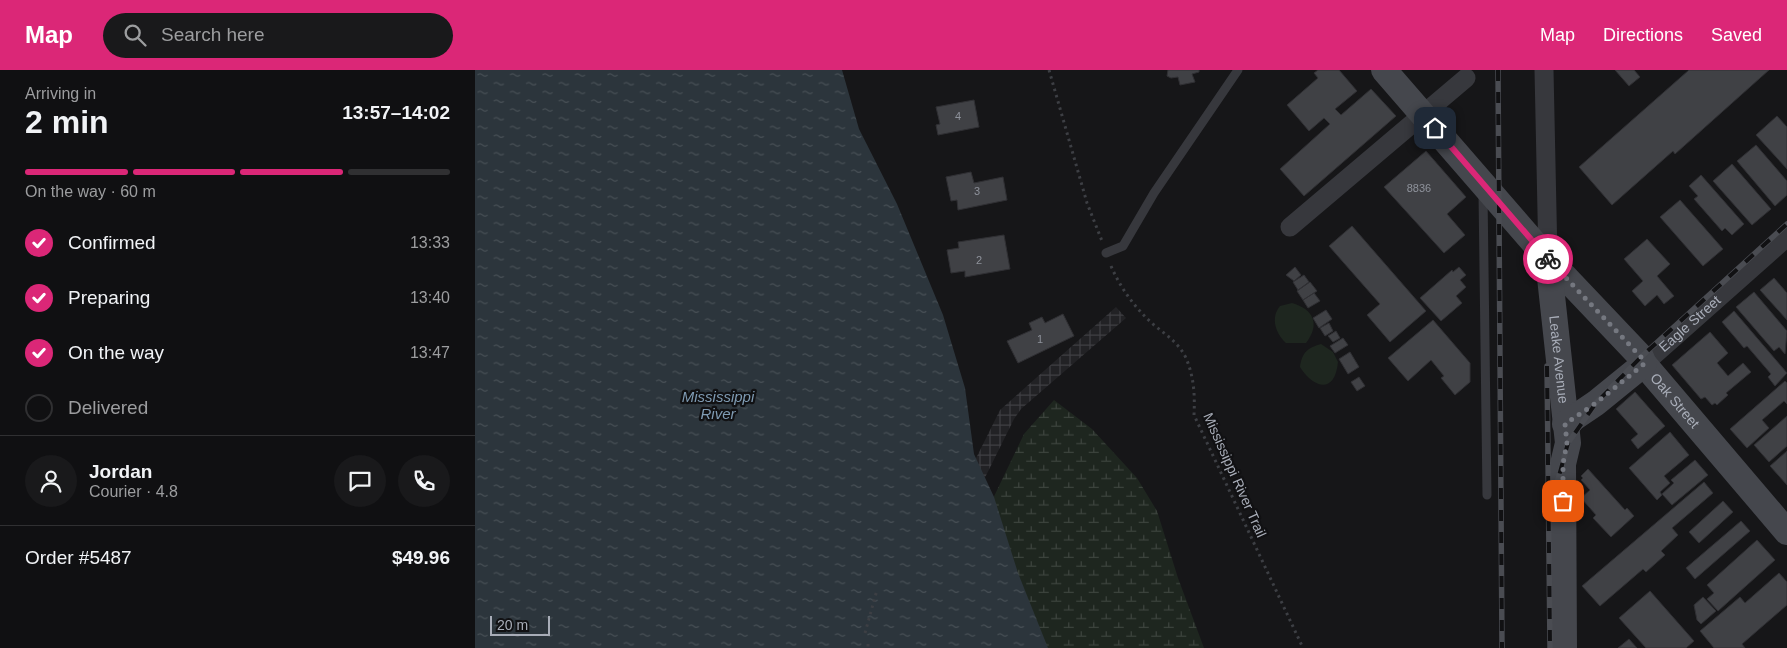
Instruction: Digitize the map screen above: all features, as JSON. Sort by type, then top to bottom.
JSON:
[{"type":"main road","name":"Oak Street","points":[[1384,70],[1548,259],[1641,357],[1644,364],[1787,532]]},
{"type":"main road","name":"Leake Avenue","points":[[1548,259],[1567,443],[1563,464],[1565,648]]},
{"type":"main road","name":"Eagle Street","points":[[1565,424],[1596,403],[1644,364]]},
{"type":"street","name":"Leake Avenue","points":[[1544,70],[1548,259]]},
{"type":"street","points":[[1290,227],[1465,78]]},
{"type":"street","name":"Eagle Street","points":[[1644,364],[1787,236]]},
{"type":"lane","points":[[1106,253],[1123,246],[1154,193],[1238,70]]},
{"type":"lane","points":[[1483,182],[1487,495]]},
{"type":"path","name":"Mississippi River Trail","points":[[1049,70],[1082,184],[1118,282],[1131,301],[1175,341],[1186,357],[1195,386],[1194,415],[1303,648]]},
{"type":"path","points":[[865,633],[877,590]]},
{"type":"shaded area","points":[[1116,307],[1126,318],[1021,409],[1014,419],[916,617],[892,648],[896,619],[1000,410]]},
{"type":"green space","points":[[1292,303],[1305,309],[1313,318],[1313,330],[1306,343],[1286,343],[1279,335],[1275,326],[1275,316],[1280,306]]},
{"type":"green space","points":[[1321,344],[1333,352],[1338,362],[1333,379],[1323,385],[1311,380],[1300,367],[1306,352],[1312,347]]},
{"type":"green space","points":[[1054,400],[1092,429],[1137,478],[1157,511],[1178,578],[1204,648],[1000,648],[975,536],[1024,434]]},
{"type":"water","name":"Mississippi River","points":[[475,70],[842,70],[859,129],[897,204],[943,315],[965,388],[974,454],[994,497],[1018,573],[1048,648],[475,648]]},
{"type":"building","points":[[1168,70],[1199,70],[1199,72],[1192,74],[1195,82],[1180,85],[1178,77],[1171,78],[1167,76]]},
{"type":"building","points":[[1318,70],[1339,70],[1357,91],[1335,109],[1341,115],[1371,89],[1396,116],[1304,196],[1280,169],[1330,124],[1324,118],[1309,131],[1287,105],[1318,78],[1314,73]]},
{"type":"building","points":[[1615,70],[1634,70],[1640,77],[1629,86]]},
{"type":"building","points":[[1689,70],[1769,70],[1675,154],[1673,151],[1612,205],[1579,167]]},
{"type":"building","points":[[974,100],[979,127],[938,135],[936,125],[940,124],[936,107]]},
{"type":"building","points":[[1777,116],[1787,127],[1787,169],[1756,135]]},
{"type":"building","points":[[1756,145],[1787,181],[1787,195],[1775,206],[1737,161]]},
{"type":"building","points":[[1426,151],[1466,197],[1447,214],[1465,235],[1444,253],[1384,187]]},
{"type":"building","points":[[1732,164],[1771,209],[1752,225],[1713,181]]},
{"type":"building","points":[[971,172],[974,183],[1003,177],[1007,200],[958,210],[957,200],[951,201],[946,177]]},
{"type":"building","points":[[1701,175],[1744,224],[1732,235],[1725,228],[1722,231],[1694,199],[1698,196],[1689,186]]},
{"type":"building","points":[[1680,200],[1723,249],[1703,266],[1660,217]]},
{"type":"building","points":[[1352,226],[1426,311],[1390,342],[1367,315],[1380,304],[1329,246]]},
{"type":"building","points":[[1004,235],[1010,269],[965,277],[965,271],[951,273],[947,250],[959,248],[958,242]]},
{"type":"building","points":[[1647,239],[1670,264],[1657,276],[1674,296],[1664,304],[1657,295],[1645,306],[1632,291],[1643,281],[1624,259]]},
{"type":"building","points":[[1295,267],[1301,275],[1294,281],[1286,275]]},
{"type":"building","points":[[1459,267],[1466,275],[1460,280],[1466,287],[1456,296],[1462,303],[1441,321],[1420,298],[1452,270],[1453,272]]},
{"type":"building","points":[[1304,275],[1309,282],[1298,290],[1293,282]]},
{"type":"building","points":[[1774,278],[1787,293],[1787,320],[1760,290]]},
{"type":"building","points":[[1310,282],[1317,291],[1303,300],[1297,291]]},
{"type":"building","points":[[1754,292],[1787,331],[1785,354],[1779,347],[1774,351],[1736,307]]},
{"type":"building","points":[[1314,293],[1320,301],[1308,308],[1303,300]]},
{"type":"building","points":[[1326,310],[1332,319],[1319,328],[1313,318]]},
{"type":"building","points":[[1734,311],[1787,373],[1775,386],[1768,377],[1771,374],[1747,346],[1744,348],[1722,322]]},
{"type":"building","points":[[1063,314],[1074,336],[1018,363],[1007,341],[1032,330],[1029,323],[1042,317],[1045,323]]},
{"type":"building","points":[[1433,320],[1470,363],[1470,382],[1455,395],[1441,378],[1444,376],[1431,360],[1408,381],[1388,358]]},
{"type":"building","points":[[1329,323],[1333,331],[1325,336],[1320,328]]},
{"type":"building","points":[[1336,331],[1340,338],[1333,342],[1328,336]]},
{"type":"building","points":[[1710,332],[1728,353],[1717,363],[1728,376],[1743,363],[1751,372],[1726,393],[1728,395],[1717,405],[1715,403],[1712,405],[1705,397],[1701,399],[1672,365]]},
{"type":"building","points":[[1343,338],[1348,345],[1335,353],[1330,346]]},
{"type":"building","points":[[1350,352],[1359,367],[1348,374],[1339,359]]},
{"type":"building","points":[[1359,377],[1365,386],[1357,391],[1351,382]]},
{"type":"building","points":[[1785,381],[1787,383],[1787,404],[1784,401],[1762,420],[1769,428],[1747,448],[1730,429]]},
{"type":"building","points":[[1635,392],[1665,426],[1638,449],[1631,440],[1638,434],[1616,409]]},
{"type":"building","points":[[1787,416],[1787,446],[1769,462],[1754,445]]},
{"type":"building","points":[[1670,432],[1689,455],[1664,476],[1670,483],[1660,492],[1662,495],[1657,500],[1629,468]]},
{"type":"building","points":[[1787,451],[1787,485],[1770,466]]},
{"type":"building","points":[[1695,460],[1708,475],[1672,505],[1662,494],[1674,483],[1671,480]]},
{"type":"building","points":[[1588,469],[1625,510],[1627,508],[1634,516],[1611,537],[1593,518],[1596,515],[1581,498],[1590,490],[1581,480],[1583,478],[1581,476]]},
{"type":"building","points":[[1704,482],[1713,493],[1672,528],[1678,535],[1661,551],[1665,555],[1646,572],[1643,569],[1600,606],[1582,586]]},
{"type":"building","points":[[1723,501],[1733,512],[1699,543],[1689,532]]},
{"type":"building","points":[[1741,521],[1750,531],[1695,579],[1686,568]]},
{"type":"building","points":[[1757,540],[1775,560],[1718,611],[1707,599],[1714,593],[1707,585]]},
{"type":"building","points":[[1779,573],[1787,582],[1787,605],[1742,644],[1745,648],[1714,648],[1700,631],[1740,597],[1745,603]]},
{"type":"building","points":[[1650,591],[1694,641],[1686,648],[1646,648],[1619,618]]},
{"type":"building","points":[[1703,597],[1716,611],[1701,624],[1697,620],[1694,605]]},
{"type":"building","points":[[1629,639],[1637,648],[1618,648]]},
{"type":"railway","points":[[1498,70],[1502,648]]},
{"type":"railway","points":[[1548,516],[1568,443],[1596,403],[1641,357],[1787,224]]},
{"type":"railway","points":[[1547,366],[1550,648]]},
{"type":"way so far","points":[[1548,259],[1641,357],[1644,364],[1596,403],[1565,424],[1567,443],[1563,464],[1563,501]]},
{"type":"route","points":[[1435,128],[1548,259]]}]
